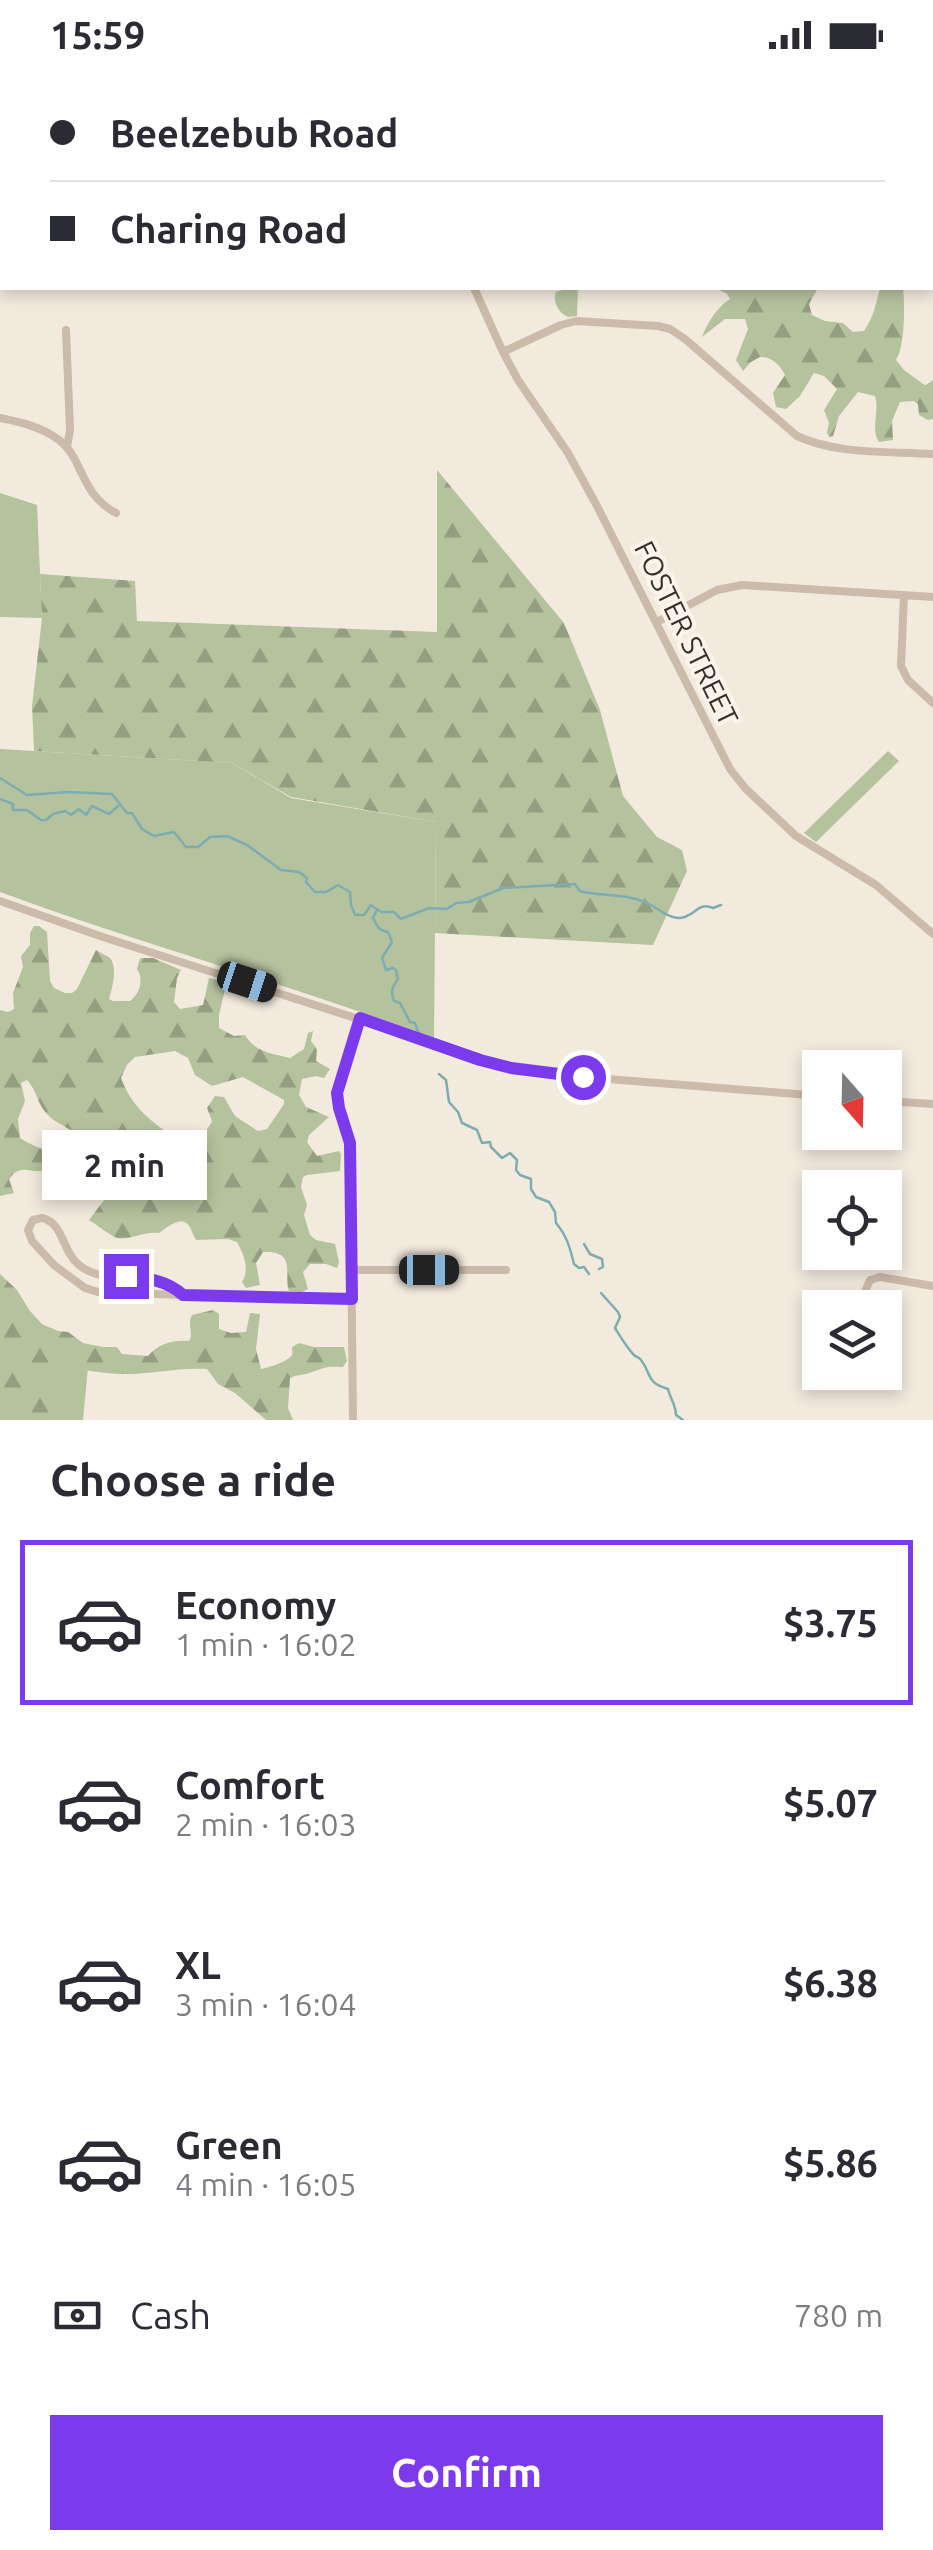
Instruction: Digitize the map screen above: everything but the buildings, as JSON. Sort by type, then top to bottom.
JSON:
[{"type":"street","name":"FOSTER STREET","points":[[475,290],[518,380],[568,453],[720,750],[745,788],[796,836],[876,885],[933,934]]},
{"type":"street","points":[[503,352],[560,325],[576,322],[658,326],[685,339],[798,436],[838,448],[933,454]]},
{"type":"street","points":[[66,330],[70,430],[66,448]]},
{"type":"street","points":[[0,418],[30,425],[57,438],[92,494],[116,513]]},
{"type":"street","points":[[656,622],[717,590],[742,585],[933,598]]},
{"type":"street","points":[[904,596],[901,666],[908,680],[933,703]]},
{"type":"street","points":[[0,901],[103,938],[511,1068],[802,1095]]},
{"type":"street","points":[[353,1420],[350,1143],[337,1093],[360,1018]]},
{"type":"street","points":[[902,1102],[933,1104]]},
{"type":"street","points":[[183,1295],[174,1287],[150,1279],[94,1274],[81,1268],[68,1255],[52,1220],[33,1220],[28,1230],[32,1241],[72,1280],[98,1292],[183,1295],[352,1299]]},
{"type":"street","points":[[352,1270],[506,1270]]},
{"type":"street","points":[[866,1290],[870,1280],[880,1277],[933,1286]]},
{"type":"green space","points":[[578,290],[577,316],[568,317],[559,310],[556,292]]},
{"type":"green space","points":[[720,290],[817,290],[809,304],[812,315],[843,323],[853,332],[864,331],[879,290],[903,290],[903,336],[896,360],[923,384],[933,380],[933,419],[919,415],[914,401],[900,402],[892,421],[893,440],[879,442],[875,432],[875,396],[858,392],[829,437],[824,410],[837,389],[824,376],[814,373],[800,396],[786,409],[776,407],[773,393],[785,375],[781,368],[760,357],[743,371],[736,360],[748,329],[745,319],[725,319],[702,337],[713,315],[730,299]]},
{"type":"green space","points":[[437,470],[564,623],[600,710],[623,796],[657,837],[682,850],[687,871],[653,945],[435,933],[436,822],[291,797],[232,763],[34,751],[32,706],[42,618],[40,574],[135,581],[137,621],[437,632]]},
{"type":"green space","points":[[0,493],[37,505],[42,618],[0,617]]},
{"type":"green space","points":[[0,749],[232,763],[291,798],[436,822],[434,1038],[0,892]]},
{"type":"green space","points":[[888,751],[899,761],[816,842],[804,833]]},
{"type":"green space","points":[[34,926],[47,932],[50,981],[65,993],[77,989],[96,950],[110,958],[114,967],[109,999],[130,1001],[140,986],[140,958],[153,958],[181,970],[174,1002],[180,1009],[203,1005],[209,978],[225,982],[219,1028],[234,1036],[245,1035],[264,1051],[290,1058],[304,1049],[308,1033],[313,1031],[316,1061],[330,1069],[324,1078],[302,1079],[299,1095],[306,1107],[329,1117],[309,1135],[307,1142],[317,1156],[339,1151],[340,1171],[307,1175],[301,1187],[310,1235],[335,1244],[337,1268],[310,1264],[303,1272],[308,1289],[289,1291],[285,1260],[274,1252],[263,1252],[256,1263],[260,1285],[246,1288],[242,1282],[245,1262],[237,1242],[196,1240],[183,1222],[159,1233],[115,1237],[89,1220],[120,1179],[102,1168],[20,1170],[9,1179],[14,1193],[0,1196],[0,1010],[14,1009],[13,993],[23,967],[21,956],[30,945]],"holes":[[[175,1051],[188,1058],[195,1075],[212,1086],[243,1077],[284,1100],[284,1104],[267,1129],[258,1131],[235,1116],[224,1097],[215,1096],[207,1108],[212,1121],[206,1131],[191,1142],[179,1142],[137,1106],[121,1078],[135,1057]],[[27,1080],[44,1111],[76,1136],[76,1145],[47,1150],[20,1138],[18,1119],[25,1101],[21,1083]]]},
{"type":"green space","points":[[0,1274],[42,1324],[68,1332],[83,1343],[117,1347],[122,1354],[148,1356],[166,1344],[189,1341],[192,1315],[213,1310],[219,1314],[219,1329],[231,1333],[246,1332],[250,1313],[260,1314],[256,1349],[261,1369],[287,1360],[292,1347],[299,1343],[344,1347],[347,1361],[343,1367],[327,1367],[290,1378],[288,1408],[293,1420],[266,1420],[218,1384],[207,1369],[120,1374],[57,1368],[50,1372],[44,1391],[55,1413],[69,1420],[0,1420]]},
{"type":"green space","points":[[0,1283],[42,1354],[89,1357],[83,1420],[0,1420]]},
{"type":"waterway","points":[[0,778],[27,795],[112,794],[142,829],[154,836],[174,832],[186,847],[198,847],[210,837],[227,836],[247,845],[281,870],[299,872],[315,892],[326,892],[338,885],[350,892],[355,915],[364,915],[371,905],[381,912],[394,912],[401,919],[429,908],[447,909],[503,888],[575,884],[580,891],[633,898],[678,918],[703,907],[721,905]]},
{"type":"waterway","points":[[0,799],[13,804],[13,810],[27,810],[41,820],[65,811],[71,815],[79,809],[86,815],[92,806],[109,814],[118,806]]},
{"type":"waterway","points":[[377,910],[375,923],[388,932],[392,942],[382,958],[386,970],[396,970],[394,1001],[400,1003],[419,1034]]},
{"type":"waterway","points":[[439,1074],[446,1080],[449,1102],[462,1123],[477,1130],[482,1143],[490,1142],[502,1158],[510,1153],[517,1160],[520,1175],[531,1179],[536,1197],[549,1202],[574,1264],[584,1267],[589,1274]]},
{"type":"waterway","points":[[584,1244],[590,1254],[602,1259],[603,1267],[599,1269]]},
{"type":"waterway","points":[[601,1293],[618,1312],[615,1328],[621,1338],[641,1360],[652,1380],[668,1389],[676,1415],[683,1420]]},
{"type":"route","points":[[126,1276],[174,1287],[183,1295],[352,1299],[350,1143],[337,1093],[360,1018],[480,1060],[546,1074],[583,1077]]}]
